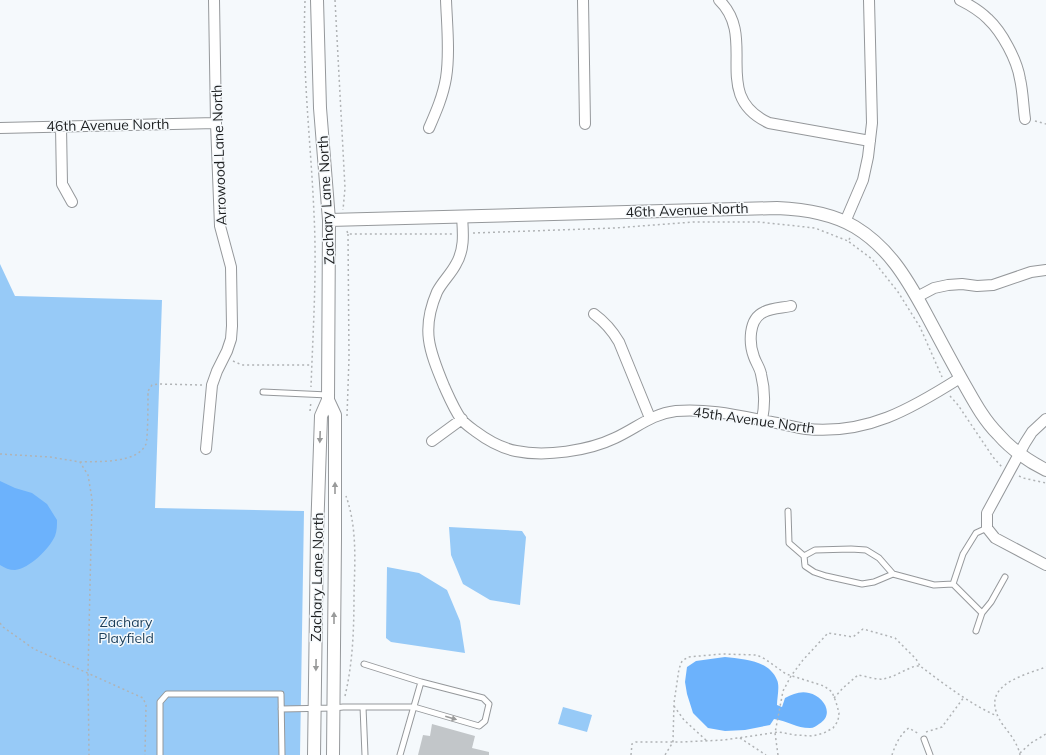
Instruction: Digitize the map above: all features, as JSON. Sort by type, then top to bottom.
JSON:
[{"type":"street","name":"Arrowood Lane North","points":[[206,449],[212,385],[227,351],[232,332],[231,266],[220,226],[216,123],[214,0]]},
{"type":"street","name":"Zachary Lane North","points":[[314,755],[317,534],[321,416],[328,397],[329,220],[320,108],[317,0]]},
{"type":"street","points":[[429,128],[442,96],[446,78],[446,0]]},
{"type":"street","points":[[584,0],[585,124]]},
{"type":"street","points":[[719,0],[730,15],[734,24],[737,83],[739,95],[748,109],[758,118],[769,123],[870,141]]},
{"type":"street","points":[[850,225],[863,180],[868,156],[872,122],[870,0]]},
{"type":"street","points":[[960,0],[971,5],[989,19],[1002,36],[1013,56],[1020,77],[1025,119]]},
{"type":"street","name":"46th Avenue North","points":[[0,128],[216,123]]},
{"type":"street","points":[[61,127],[62,184],[72,202]]},
{"type":"street","name":"46th Avenue North","points":[[329,220],[777,208],[803,209],[826,215],[850,225],[878,244],[896,263],[917,297],[960,378]]},
{"type":"street","points":[[432,441],[462,420],[450,399],[432,357],[428,341],[428,322],[432,304],[438,289],[457,263],[462,250],[462,216]]},
{"type":"street","points":[[917,297],[934,288],[948,285],[993,285],[1031,272],[1046,270]]},
{"type":"street","points":[[762,420],[764,391],[761,373],[750,346],[750,333],[754,322],[762,313],[776,308],[791,306]]},
{"type":"street","points":[[594,314],[604,321],[612,330],[619,342],[650,418]]},
{"type":"street","points":[[960,378],[987,421],[998,435],[1020,454],[1046,470]]},
{"type":"street","name":"45th Avenue North","points":[[462,420],[486,439],[500,446],[516,451],[576,451],[596,446],[615,438],[650,418],[674,411],[695,410],[762,420],[806,429],[859,427],[885,419],[909,409],[960,378]]},
{"type":"street","name":"Zachary Lane North","points":[[328,397],[335,415],[338,707],[333,755]]},
{"type":"street","points":[[1046,419],[1032,432],[987,513],[987,528],[995,538],[1046,565]]},
{"type":"lane","points":[[263,392],[328,397]]},
{"type":"lane","points":[[788,511],[789,543],[804,556],[805,566],[814,572],[862,584],[874,582],[894,574]]},
{"type":"lane","points":[[953,584],[963,554],[976,533],[987,528]]},
{"type":"lane","points":[[804,556],[815,550],[851,548],[866,550],[879,558],[894,574],[934,585],[953,584],[982,613]]},
{"type":"lane","points":[[976,631],[982,613],[991,602],[1005,577]]},
{"type":"lane","points":[[281,709],[364,706],[414,707],[479,726],[485,721],[489,704],[483,698],[421,682],[364,664]]},
{"type":"lane","points":[[400,755],[421,682]]},
{"type":"lane","points":[[160,755],[160,702],[168,694],[281,694],[282,755]]},
{"type":"lane","points":[[364,706],[364,755]]},
{"type":"lane","points":[[924,739],[930,755]]},
{"type":"path","points":[[306,0],[304,73],[316,257],[310,410]]},
{"type":"path","points":[[335,0],[345,188],[343,220],[348,234],[349,358],[346,421]]},
{"type":"path","points":[[1025,119],[1046,124]]},
{"type":"path","points":[[348,234],[463,234],[615,228],[693,222],[759,222],[815,228],[848,241],[872,259],[898,292],[920,327],[951,398],[958,405],[1002,468],[1023,478],[1046,483]]},
{"type":"path","points":[[848,241],[850,225]]},
{"type":"path","points":[[224,357],[242,365],[312,365]]},
{"type":"path","points":[[0,454],[50,457],[80,462],[119,459],[137,454],[146,443],[148,392],[152,385],[212,385]]},
{"type":"path","points":[[80,462],[88,475],[92,499],[88,673],[89,755]]},
{"type":"path","points":[[338,707],[350,674],[353,646],[356,542],[350,506],[345,492]]},
{"type":"path","points":[[0,623],[3,627],[34,649],[143,698],[146,705],[145,755]]},
{"type":"path","points":[[778,755],[775,733],[783,691],[791,676],[803,660],[828,633],[853,636],[863,629],[895,638],[916,659],[920,666],[964,697],[997,716],[1014,739],[1020,754],[1030,743],[1046,734]]},
{"type":"path","points":[[631,755],[632,744],[636,742],[673,742],[707,741],[779,732],[813,736],[824,733],[833,728],[838,721],[839,713],[832,692],[824,686],[791,676],[765,658],[757,655],[722,654],[688,657],[682,661],[679,669],[674,706],[673,742],[665,755]]},
{"type":"path","points":[[834,698],[858,675],[884,679],[909,668],[920,666]]},
{"type":"path","points":[[997,716],[997,692],[1007,683],[1046,667]]},
{"type":"path","points":[[892,755],[894,748],[906,730],[909,728],[918,735],[942,727],[964,697]]},
{"type":"path","points":[[674,706],[684,720],[707,741]]},
{"type":"path","points":[[740,738],[766,755]]},
{"type":"green space","name":"Zachary Playfield","points":[[0,264],[15,296],[162,300],[155,508],[304,511],[300,755],[0,755]]},
{"type":"green space","points":[[449,527],[522,531],[526,537],[520,605],[490,600],[463,584],[451,555]]},
{"type":"green space","points":[[387,567],[419,573],[447,590],[460,621],[465,653],[391,642],[386,638]]},
{"type":"green space","points":[[563,707],[592,715],[587,732],[558,724]]},
{"type":"shaded area","points":[[0,481],[15,488],[32,493],[47,504],[57,520],[56,534],[49,546],[32,562],[21,569],[11,570],[0,565]]},
{"type":"shaded area","points":[[725,657],[755,662],[768,668],[773,673],[778,683],[777,705],[782,707],[785,698],[794,694],[806,692],[819,698],[826,706],[827,711],[824,720],[811,728],[800,727],[774,719],[770,725],[745,730],[725,731],[708,728],[693,713],[685,682],[687,667],[696,661]]},
{"type":"building","points":[[432,724],[475,736],[472,748],[489,752],[489,755],[418,755],[423,735],[430,736]]}]
